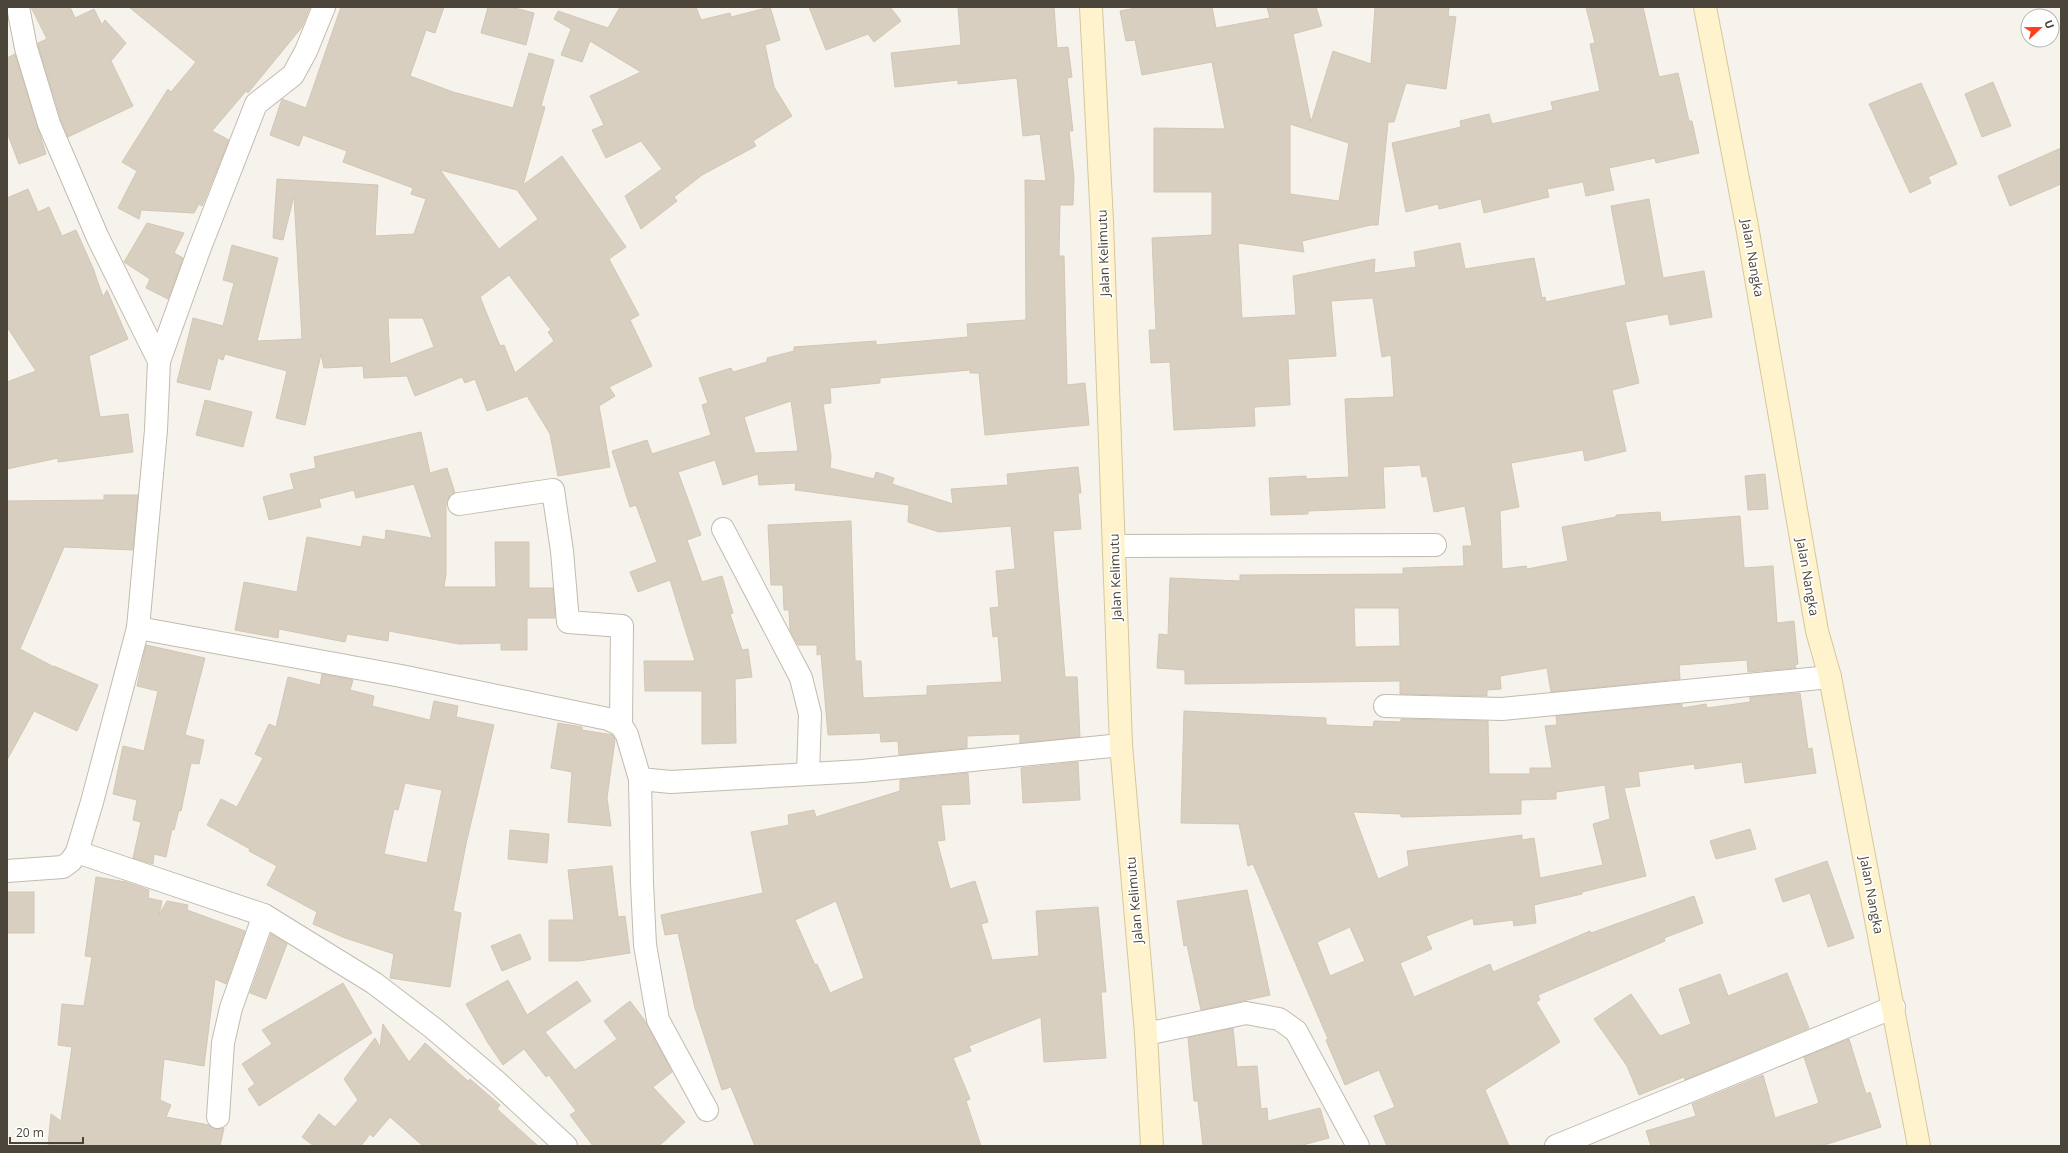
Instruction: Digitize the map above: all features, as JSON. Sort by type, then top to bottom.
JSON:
[{"type":"street","points":[[18,7],[26,48],[49,124],[98,238],[159,361]]},
{"type":"street","points":[[7,871],[63,867],[71,862],[77,852],[110,738],[138,628],[156,430],[159,361],[199,250],[256,104],[293,75],[306,51],[324,7]]},
{"type":"street","name":"Jalan Kelimutu","points":[[1091,7],[1102,222],[1121,745],[1146,1034],[1152,1146]]},
{"type":"street","name":"Jalan Nangka","points":[[1705,7],[1747,226],[1817,631],[1830,677],[1894,1007],[1898,1039],[1919,1146]]},
{"type":"street","points":[[458,504],[553,490],[562,551],[568,622],[622,626],[621,725],[627,735],[640,779],[645,945],[658,1020],[706,1110]]},
{"type":"street","points":[[723,529],[801,678],[810,714],[808,774]]},
{"type":"street","points":[[1114,546],[1435,546]]},
{"type":"street","points":[[138,628],[408,678],[608,719],[621,725]]},
{"type":"street","points":[[1385,706],[1502,708],[1830,677]]},
{"type":"street","points":[[640,779],[671,782],[862,771],[1121,745]]},
{"type":"street","points":[[77,852],[264,915],[380,987],[433,1028],[498,1083],[566,1146]]},
{"type":"street","points":[[218,1116],[223,1043],[230,1008],[264,915]]},
{"type":"street","points":[[1556,1146],[1894,1007]]},
{"type":"street","points":[[1146,1034],[1246,1013],[1279,1019],[1296,1031],[1358,1146]]},
{"type":"building","points":[[31,7],[70,7],[75,18],[94,9],[102,25],[105,20],[126,43],[111,61],[133,106],[68,137],[61,120],[38,45],[38,43],[47,39]]},
{"type":"building","points":[[129,7],[310,7],[302,27],[248,93],[246,91],[212,131],[229,140],[202,206],[199,204],[194,213],[141,210],[139,219],[118,208],[137,171],[122,162],[168,89],[171,92],[196,62]]},
{"type":"building","points":[[341,7],[444,7],[435,33],[426,30],[410,76],[453,92],[513,108],[529,53],[554,60],[541,106],[545,107],[523,185],[562,156],[626,247],[609,259],[639,315],[630,320],[652,366],[609,387],[615,396],[599,406],[610,467],[558,476],[550,434],[527,396],[487,411],[475,379],[465,383],[462,377],[415,396],[407,376],[364,378],[363,366],[324,368],[321,354],[305,425],[276,418],[287,371],[225,354],[223,360],[218,358],[210,390],[177,382],[193,318],[223,326],[234,283],[223,280],[232,245],[278,258],[257,341],[302,339],[294,196],[283,240],[273,238],[277,179],[378,185],[375,236],[414,234],[426,199],[411,194],[413,188],[343,162],[347,151],[303,135],[299,146],[270,135],[282,99],[306,108]],"holes":[[[440,170],[517,190],[538,219],[499,249]],[[509,275],[551,330],[548,332],[554,341],[515,373],[504,345],[500,346],[480,297]],[[388,318],[423,318],[434,347],[390,364]]]},
{"type":"building","points":[[488,7],[511,7],[534,13],[526,45],[481,33]]},
{"type":"building","points":[[620,7],[696,7],[701,20],[730,13],[731,17],[770,7],[780,40],[765,45],[774,87],[792,116],[753,141],[756,146],[702,175],[674,197],[677,201],[641,229],[625,196],[662,169],[641,141],[606,158],[592,130],[604,125],[590,96],[641,72],[590,41],[582,62],[561,55],[571,29],[554,19],[558,11],[608,28]]},
{"type":"building","points":[[809,7],[890,7],[901,21],[874,42],[868,34],[826,50]]},
{"type":"building","points":[[958,7],[1054,7],[1057,48],[1068,47],[1072,77],[1067,78],[1073,131],[1069,131],[1074,178],[1073,205],[1060,205],[1059,256],[1064,256],[1067,385],[1085,383],[1089,425],[985,435],[979,373],[970,373],[970,370],[880,378],[880,383],[830,388],[831,403],[823,404],[831,456],[830,468],[874,479],[876,472],[894,478],[892,484],[953,504],[951,489],[1008,485],[1007,474],[1078,467],[1081,493],[1078,493],[1081,529],[1053,531],[1065,677],[1077,677],[1080,737],[1020,743],[1020,734],[967,736],[967,748],[899,755],[898,741],[881,742],[880,733],[828,735],[821,654],[817,655],[817,645],[798,645],[790,630],[789,610],[784,610],[783,585],[771,585],[768,525],[851,521],[855,661],[861,661],[863,698],[927,695],[927,686],[1002,682],[998,636],[993,637],[990,608],[999,607],[996,571],[1015,569],[1011,526],[939,532],[908,522],[909,505],[795,490],[796,483],[759,485],[758,474],[723,485],[715,460],[678,472],[701,535],[687,540],[702,582],[722,576],[733,613],[730,614],[742,650],[748,649],[752,677],[735,679],[736,743],[702,744],[702,691],[645,691],[644,661],[695,661],[670,580],[638,592],[630,572],[657,562],[636,505],[630,507],[612,451],[647,440],[652,454],[711,435],[702,405],[708,403],[699,378],[731,368],[733,372],[767,362],[767,358],[794,351],[794,347],[876,341],[876,345],[968,337],[967,324],[1026,320],[1025,180],[1046,181],[1040,134],[1023,136],[1017,78],[958,84],[958,80],[895,87],[891,53],[961,45]],"holes":[[[791,401],[798,451],[755,453],[744,417]]]},
{"type":"building","points":[[1141,7],[1212,7],[1216,28],[1270,18],[1267,7],[1316,7],[1322,26],[1293,34],[1311,122],[1333,51],[1371,64],[1375,7],[1449,7],[1448,16],[1456,17],[1446,89],[1406,83],[1394,122],[1388,122],[1378,225],[1371,225],[1302,241],[1304,252],[1238,243],[1242,318],[1296,315],[1293,276],[1375,259],[1374,273],[1416,267],[1414,252],[1460,243],[1465,269],[1534,258],[1542,298],[1545,297],[1546,302],[1626,285],[1611,206],[1649,199],[1663,278],[1704,271],[1712,317],[1670,325],[1668,314],[1625,322],[1639,383],[1612,390],[1626,451],[1585,461],[1583,450],[1511,463],[1519,507],[1500,511],[1502,569],[1526,566],[1527,569],[1568,561],[1562,527],[1616,517],[1616,515],[1660,512],[1661,522],[1740,516],[1744,568],[1773,566],[1777,623],[1794,621],[1798,664],[1795,665],[1796,668],[1748,672],[1747,660],[1679,665],[1680,679],[1551,692],[1547,668],[1500,676],[1501,689],[1487,690],[1487,696],[1400,694],[1400,681],[1185,684],[1185,670],[1157,668],[1159,634],[1168,635],[1170,578],[1240,581],[1240,575],[1403,574],[1403,568],[1464,566],[1463,546],[1472,546],[1465,506],[1434,512],[1427,476],[1422,477],[1420,465],[1383,467],[1385,508],[1308,511],[1308,514],[1271,515],[1269,478],[1306,476],[1306,479],[1349,477],[1345,399],[1394,397],[1391,355],[1382,357],[1373,298],[1331,301],[1336,356],[1288,359],[1290,405],[1254,407],[1255,426],[1174,430],[1170,362],[1151,363],[1149,330],[1156,330],[1152,238],[1212,235],[1212,192],[1154,192],[1154,128],[1225,129],[1212,62],[1142,75],[1135,40],[1126,41],[1120,11]],"holes":[[[1290,124],[1349,143],[1339,201],[1290,194]],[[1354,608],[1399,608],[1400,646],[1355,647]]]},
{"type":"building","points":[[1586,7],[1643,7],[1659,77],[1678,73],[1689,121],[1692,121],[1699,153],[1656,163],[1655,158],[1609,168],[1614,190],[1586,196],[1583,182],[1547,189],[1549,197],[1484,213],[1481,199],[1439,209],[1438,204],[1406,212],[1392,143],[1461,127],[1460,121],[1489,114],[1492,124],[1553,110],[1551,102],[1600,91],[1590,44],[1595,43]]},
{"type":"building","points":[[15,54],[46,154],[19,164],[7,132],[7,58]]},
{"type":"building","points":[[1993,82],[2011,126],[1982,137],[1965,94]]},
{"type":"building","points":[[1921,83],[1957,164],[1928,177],[1931,183],[1910,193],[1869,104]]},
{"type":"building","points":[[2061,148],[2061,184],[2010,206],[1998,176]]},
{"type":"building","points":[[28,189],[38,212],[49,207],[62,236],[76,230],[93,268],[103,297],[107,290],[128,339],[89,356],[100,417],[128,414],[133,452],[58,462],[58,458],[7,469],[7,382],[36,371],[7,327],[7,198]]},
{"type":"building","points":[[147,223],[184,233],[174,253],[183,258],[168,299],[146,288],[150,279],[124,262]]},
{"type":"building","points":[[205,400],[252,412],[243,447],[196,435]]},
{"type":"building","points":[[421,432],[430,473],[447,468],[455,493],[451,494],[446,503],[446,574],[444,587],[496,587],[495,542],[529,542],[529,588],[553,588],[555,618],[527,618],[527,650],[501,650],[501,643],[459,644],[389,631],[388,641],[347,634],[345,642],[279,629],[278,638],[235,630],[244,582],[297,592],[307,537],[361,547],[363,536],[385,540],[386,530],[432,538],[414,484],[356,498],[354,490],[319,499],[321,507],[269,520],[263,497],[294,489],[290,474],[316,468],[314,457]]},
{"type":"building","points":[[1765,474],[1768,509],[1748,510],[1745,476]]},
{"type":"building","points":[[104,495],[138,495],[133,550],[64,547],[20,649],[54,667],[98,685],[77,731],[34,711],[7,760],[7,501],[104,500]]},
{"type":"building","points":[[146,645],[205,658],[185,735],[204,740],[199,764],[191,763],[181,811],[179,810],[174,830],[172,829],[166,857],[154,854],[153,864],[133,858],[141,822],[133,820],[137,800],[113,794],[123,746],[144,751],[158,691],[137,686]]},
{"type":"building","points":[[322,674],[353,680],[350,690],[374,696],[372,706],[430,720],[434,701],[458,706],[456,717],[494,725],[466,844],[453,911],[461,913],[450,987],[390,978],[394,954],[345,938],[313,924],[317,912],[267,885],[277,866],[249,851],[250,849],[207,825],[221,799],[237,807],[263,758],[255,754],[269,724],[276,727],[288,677],[320,685]],"holes":[[[405,783],[442,790],[427,863],[384,854],[394,809],[398,810]]]},
{"type":"building","points":[[1800,693],[1808,749],[1812,748],[1816,773],[1745,783],[1742,762],[1695,769],[1694,764],[1638,772],[1640,786],[1624,788],[1646,876],[1582,892],[1582,894],[1534,905],[1536,923],[1514,926],[1513,920],[1474,925],[1473,918],[1426,936],[1432,949],[1400,963],[1414,997],[1490,964],[1493,972],[1590,931],[1591,933],[1694,896],[1703,923],[1664,938],[1665,941],[1538,995],[1540,1000],[1536,1002],[1560,1042],[1485,1090],[1509,1146],[1387,1146],[1374,1116],[1395,1107],[1379,1070],[1345,1085],[1326,1040],[1328,1039],[1253,864],[1248,866],[1239,824],[1181,823],[1184,711],[1326,718],[1326,725],[1373,727],[1374,721],[1401,722],[1401,719],[1488,721],[1489,774],[1530,774],[1530,768],[1552,768],[1545,726],[1557,725],[1556,716],[1682,704],[1682,708],[1706,704],[1707,708],[1750,702],[1750,697]],"holes":[[[1605,785],[1610,819],[1593,824],[1603,865],[1540,878],[1534,838],[1522,840],[1522,835],[1407,851],[1409,866],[1378,879],[1353,812],[1401,814],[1401,817],[1521,814],[1521,800],[1556,799],[1556,792]],[[1350,927],[1365,961],[1330,976],[1317,942]]]},
{"type":"building","points":[[558,723],[582,727],[582,730],[613,735],[615,740],[607,798],[611,826],[568,822],[572,772],[551,768]]},
{"type":"building","points":[[1078,762],[1080,800],[1023,803],[1021,768]]},
{"type":"building","points":[[968,773],[970,804],[941,805],[945,840],[937,841],[950,889],[975,881],[988,922],[981,924],[992,960],[1039,956],[1036,911],[1098,907],[1106,992],[1101,992],[1106,1058],[1044,1062],[1041,1017],[969,1046],[971,1051],[953,1058],[970,1099],[966,1101],[981,1146],[755,1146],[731,1087],[722,1090],[695,1008],[678,933],[665,935],[661,915],[763,893],[751,832],[789,825],[788,815],[814,810],[816,817],[900,791],[900,780]],"holes":[[[836,901],[864,978],[830,993],[817,964],[815,965],[795,920]]]},
{"type":"building","points":[[1750,829],[1756,849],[1716,859],[1710,841]]},
{"type":"building","points":[[510,830],[549,834],[547,863],[508,859]]},
{"type":"building","points":[[1827,861],[1854,938],[1828,947],[1810,893],[1783,902],[1775,879]]},
{"type":"building","points":[[612,866],[618,917],[625,916],[630,953],[579,961],[549,961],[549,920],[574,920],[568,870]]},
{"type":"building","points":[[96,877],[126,882],[149,890],[148,898],[162,901],[159,915],[167,901],[188,905],[187,910],[245,931],[226,984],[215,979],[204,1066],[164,1059],[160,1100],[171,1105],[166,1117],[209,1125],[217,1129],[224,1128],[220,1146],[48,1146],[51,1114],[61,1121],[72,1047],[58,1045],[62,1004],[84,1006],[92,957],[85,956]]},
{"type":"building","points":[[1247,890],[1270,995],[1201,1010],[1187,945],[1184,946],[1177,901]]},
{"type":"building","points":[[7,892],[34,892],[34,933],[7,933]]},
{"type":"building","points":[[271,934],[287,944],[266,999],[250,993]]},
{"type":"building","points":[[520,934],[531,959],[502,971],[491,946]]},
{"type":"building","points":[[1787,973],[1809,1028],[1685,1080],[1684,1077],[1639,1095],[1627,1066],[1594,1019],[1631,994],[1660,1036],[1691,1024],[1679,989],[1720,974],[1728,996]]},
{"type":"building","points":[[508,980],[527,1015],[577,981],[591,1001],[545,1032],[575,1070],[617,1039],[604,1021],[630,1001],[646,1022],[672,1072],[653,1087],[685,1122],[659,1146],[593,1146],[570,1115],[576,1111],[549,1075],[546,1077],[524,1049],[503,1065],[488,1043],[466,1004]]},
{"type":"building","points":[[343,983],[372,1033],[259,1106],[248,1089],[255,1084],[242,1064],[272,1044],[262,1030]]},
{"type":"building","points":[[383,1024],[409,1062],[425,1043],[468,1081],[470,1079],[500,1105],[497,1109],[538,1146],[423,1146],[390,1117],[373,1137],[370,1134],[361,1146],[314,1146],[302,1137],[319,1114],[335,1127],[358,1100],[344,1079],[375,1038],[380,1047]]},
{"type":"building","points":[[1233,1028],[1237,1067],[1257,1066],[1261,1109],[1267,1108],[1268,1121],[1320,1108],[1329,1138],[1299,1146],[1203,1146],[1198,1101],[1194,1101],[1188,1038]]},
{"type":"building","points":[[1849,1039],[1866,1094],[1870,1092],[1881,1127],[1821,1146],[1651,1146],[1646,1131],[1696,1116],[1692,1104],[1763,1075],[1775,1118],[1819,1103],[1804,1057]]}]
